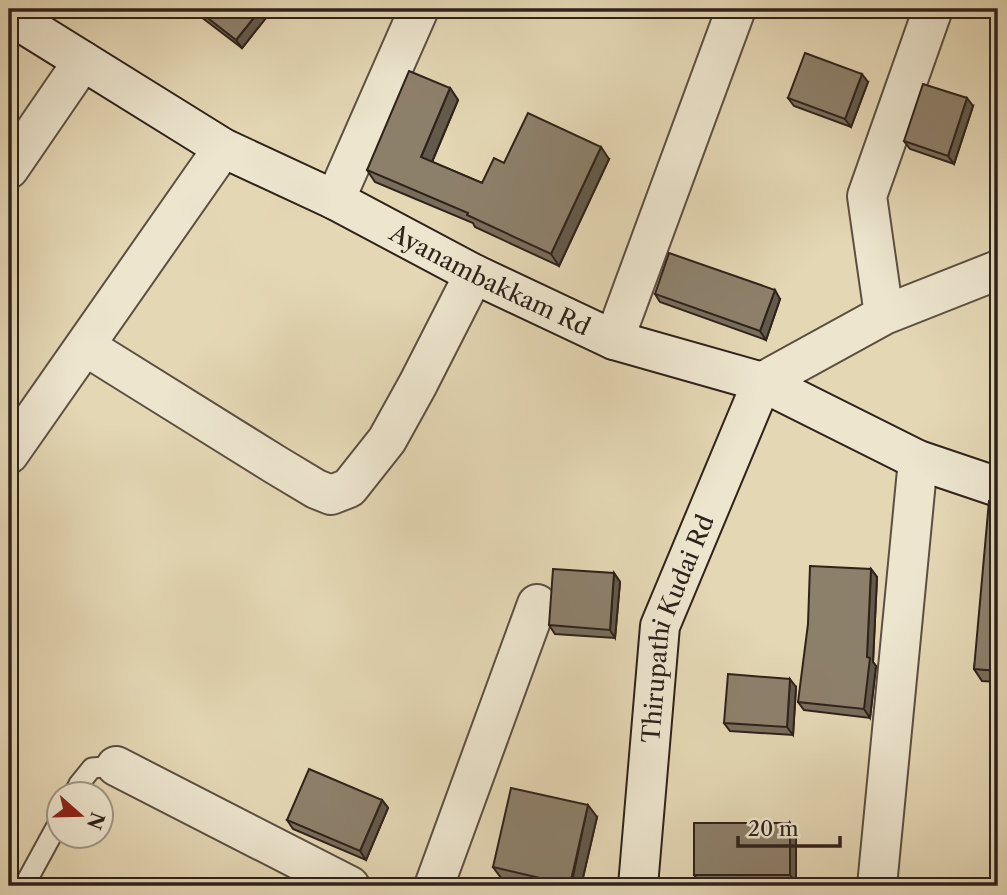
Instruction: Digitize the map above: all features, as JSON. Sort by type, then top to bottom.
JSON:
[{"type":"street","points":[[335,200],[419,9]]},
{"type":"street","points":[[614,340],[736,9]]},
{"type":"street","points":[[884,315],[867,196],[933,9]]},
{"type":"street","name":"Ayanambakkam Rd","points":[[9,15],[223,148],[335,200],[474,274],[614,340],[762,382],[918,460],[998,487]]},
{"type":"street","points":[[9,169],[83,61]]},
{"type":"street","points":[[9,454],[223,148]]},
{"type":"street","points":[[762,382],[884,315],[998,271]]},
{"type":"street","points":[[85,346],[276,465],[331,495],[349,488],[387,440],[474,274]]},
{"type":"street","name":"Thirupathi Kudai Rd","points":[[638,886],[660,626],[762,382]]},
{"type":"street","points":[[877,886],[918,460]]},
{"type":"street","points":[[434,886],[537,604]]},
{"type":"street","points":[[116,765],[350,886]]},
{"type":"lane","points":[[82,780],[92,768],[116,765]]},
{"type":"lane","points":[[24,886],[46,846]]},
{"type":"building","points":[[196,9],[261,9],[236,40]]},
{"type":"building","points":[[983,9],[998,9],[998,14]]},
{"type":"building","points":[[805,53],[862,74],[845,119],[788,98]]},
{"type":"building","points":[[409,71],[450,88],[421,157],[482,183],[494,158],[504,163],[528,113],[601,147],[551,254],[467,215],[468,213],[367,170]]},
{"type":"building","points":[[923,84],[967,98],[948,156],[904,141]]},
{"type":"building","points":[[669,253],[775,290],[760,331],[655,294]]},
{"type":"building","points":[[989,501],[998,502],[998,671],[974,669]]},
{"type":"building","points":[[810,566],[871,569],[867,657],[870,658],[864,709],[798,702],[808,624]]},
{"type":"building","points":[[553,569],[614,573],[610,630],[549,625]]},
{"type":"building","points":[[728,674],[790,679],[787,727],[724,723]]},
{"type":"building","points":[[309,769],[382,800],[360,851],[287,820]]},
{"type":"building","points":[[511,788],[588,805],[570,885],[493,867]]},
{"type":"building","points":[[694,823],[790,823],[790,875],[694,875]]}]
